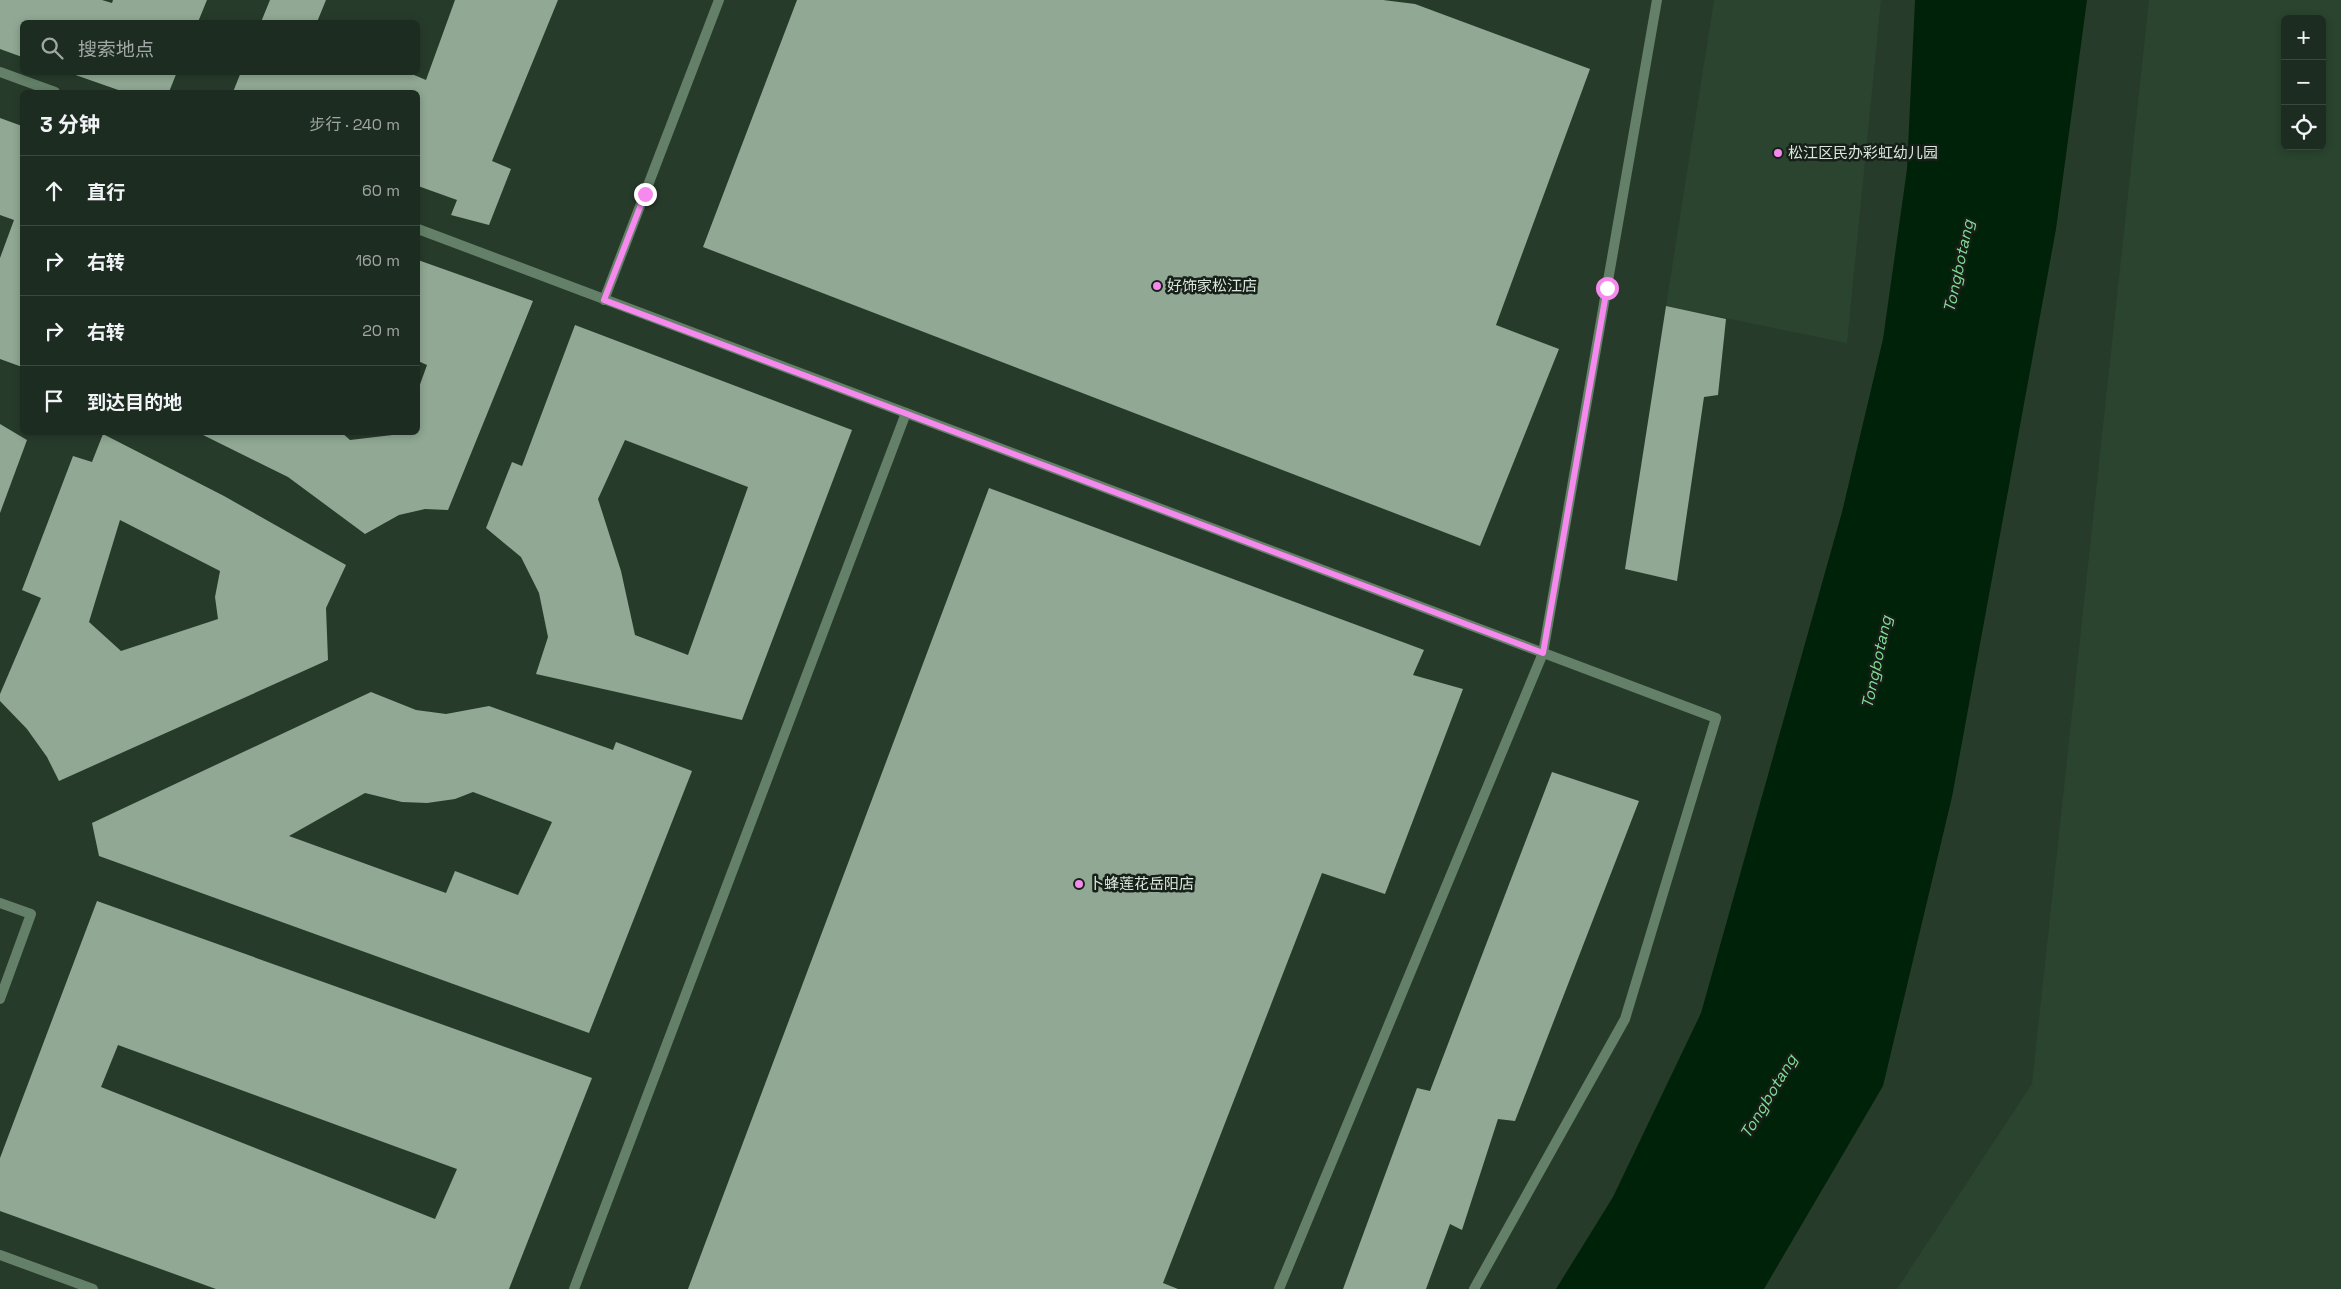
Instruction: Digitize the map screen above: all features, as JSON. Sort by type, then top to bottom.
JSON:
[{"type":"street","points":[[604,300],[720,0]]},
{"type":"street","points":[[1279,1289],[1543,653],[1657,0]]},
{"type":"street","points":[[0,72],[50,90]]},
{"type":"street","points":[[420,230],[1716,718],[1625,1019],[1474,1289]]},
{"type":"street","points":[[574,1289],[906,414]]},
{"type":"street","points":[[0,903],[31,914],[0,999]]},
{"type":"street","points":[[0,1255],[93,1289]]},
{"type":"shaded area","name":"松江区民办彩虹幼儿园","points":[[1714,0],[1881,0],[1847,343],[1666,306]]},
{"type":"shaded area","points":[[2149,0],[2341,0],[2341,1289],[1897,1289],[2032,1084]]},
{"type":"water","name":"Tongbotang","points":[[1915,0],[2087,0],[2056,229],[1952,797],[1883,1086],[1764,1289],[1556,1289],[1613,1197],[1701,1013],[1842,512],[1883,339],[1907,169]]},
{"type":"building","points":[[0,0],[102,0],[112,3],[113,0],[207,0],[199,20],[20,20],[20,56],[0,49]]},
{"type":"building","points":[[270,0],[326,0],[318,20],[262,20]]},
{"type":"building","points":[[455,0],[558,0],[492,161],[511,169],[489,225],[451,215],[457,200],[420,187],[420,90],[234,90],[240,75],[414,75],[426,80]]},
{"type":"building","name":"好饰家松江店","points":[[797,0],[1383,0],[1415,4],[1590,69],[1496,325],[1559,349],[1480,546],[703,247]]},
{"type":"building","points":[[76,75],[176,75],[170,90],[118,90]]},
{"type":"building","points":[[0,118],[20,125],[20,366],[0,359],[0,258],[14,220],[0,215]]},
{"type":"building","points":[[420,261],[533,301],[448,510],[425,509],[399,515],[365,534],[288,477],[203,435],[344,435],[350,440],[392,435],[420,435],[420,384],[427,365],[420,362]]},
{"type":"building","points":[[1666,306],[1726,319],[1718,395],[1704,397],[1677,581],[1625,569]]},
{"type":"building","points":[[575,325],[852,430],[742,720],[536,674],[548,637],[539,593],[521,557],[486,528],[512,462],[522,466]],"holes":[[[625,440],[748,487],[688,655],[635,635],[621,571],[598,499]]]},
{"type":"building","points":[[0,424],[27,440],[0,513]]},
{"type":"building","points":[[103,435],[105,435],[224,496],[346,565],[326,608],[328,660],[59,781],[47,757],[27,729],[0,701],[0,694],[41,598],[22,590],[73,456],[92,462]],"holes":[[[120,520],[220,571],[215,597],[218,619],[121,651],[89,622]]]},
{"type":"building","name":"卜蜂莲花岳阳店","points":[[989,488],[1424,650],[1413,675],[1463,689],[1385,894],[1322,873],[1163,1283],[1178,1289],[688,1289]]},
{"type":"building","points":[[371,692],[416,710],[446,714],[489,706],[613,750],[616,742],[692,771],[589,1033],[99,856],[92,823]],"holes":[[[473,792],[552,822],[518,895],[455,871],[446,893],[289,836],[365,793],[402,802],[427,803],[455,799]]]},
{"type":"building","points":[[1552,772],[1639,801],[1515,1121],[1498,1119],[1462,1230],[1450,1224],[1426,1289],[1343,1289],[1417,1088],[1430,1091]]},
{"type":"building","points":[[97,901],[592,1078],[509,1289],[216,1289],[0,1211],[0,1158]],"holes":[[[118,1045],[457,1169],[435,1219],[101,1087]]]},
{"type":"place","name":"松江区民办彩虹幼儿园","points":[[1778,153]]},
{"type":"place","name":"好饰家松江店","points":[[1157,286]]},
{"type":"place","name":"卜蜂莲花岳阳店","points":[[1079,884]]},
{"type":"route","points":[[645,194],[604,300],[1543,653],[1607,288]]}]
